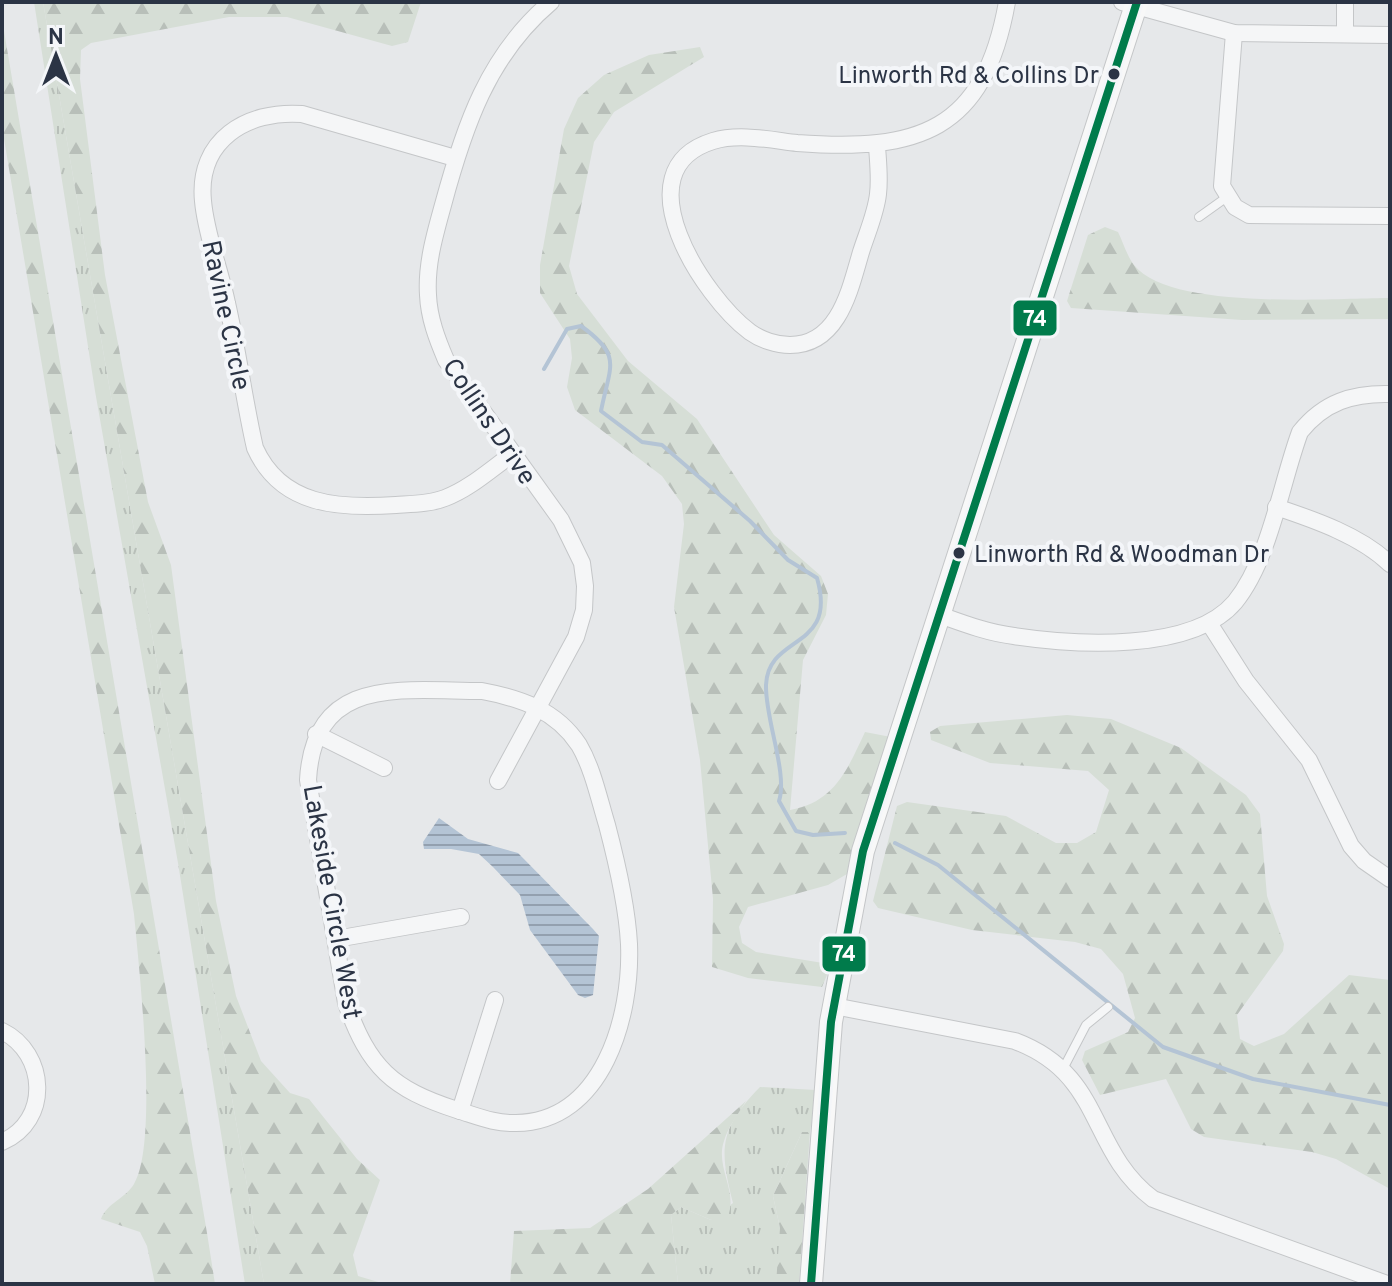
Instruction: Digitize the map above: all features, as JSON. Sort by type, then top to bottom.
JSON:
[{"type":"main road","points":[[811,1284],[834,1006],[863,851],[1132,3]]},
{"type":"street","name":"Collins Drive","points":[[498,781],[576,637],[584,610],[582,563],[573,540],[456,377],[434,332],[428,296],[428,263],[455,158],[490,72],[519,32],[551,2]]},
{"type":"street","points":[[877,146],[878,197],[838,317],[819,336],[800,344],[769,341],[753,334],[713,297],[685,253],[671,200],[678,171],[697,149],[724,138],[877,146],[924,132],[950,117],[986,76],[995,55],[1007,2]]},
{"type":"street","points":[[1345,2],[1345,34]]},
{"type":"street","points":[[1132,3],[1234,33],[1390,35]]},
{"type":"street","points":[[1234,33],[1222,186],[1227,197],[1249,215],[1390,216]]},
{"type":"street","name":"Ravine Circle","points":[[455,158],[302,114],[278,112],[257,116],[228,134],[209,162],[202,200],[228,306],[255,448],[262,464],[289,490],[306,499],[343,505],[379,506],[443,499],[467,487],[511,455]]},
{"type":"street","points":[[937,614],[1012,636],[1081,640],[1163,638],[1209,623],[1227,610],[1243,590],[1276,507],[1300,432],[1311,418],[1341,398],[1390,394]]},
{"type":"street","points":[[1276,507],[1326,526],[1378,553],[1390,564]]},
{"type":"street","points":[[1209,623],[1246,681],[1309,760],[1351,846],[1364,861],[1390,879]]},
{"type":"street","points":[[384,768],[316,734],[343,703],[381,693],[482,691],[511,696],[538,707]]},
{"type":"street","name":"Lakeside Circle West","points":[[316,734],[310,752],[308,780],[346,1003],[358,1038],[373,1062],[395,1084],[424,1100],[482,1119],[517,1124],[552,1117],[568,1108],[603,1070],[625,995],[629,945],[621,888],[593,778],[578,745],[554,718],[538,707]]},
{"type":"street","points":[[336,939],[461,917]]},
{"type":"street","points":[[460,1111],[495,1000]]},
{"type":"street","points":[[834,1006],[1015,1041],[1037,1050],[1063,1069],[1089,1103],[1120,1168],[1133,1184],[1153,1199],[1387,1284]]},
{"type":"street","points":[[2,1031],[24,1047],[38,1078],[32,1113],[22,1129],[2,1142]]},
{"type":"lane","points":[[1199,217],[1227,197]]},
{"type":"lane","points":[[1063,1069],[1086,1025],[1108,1007]]},
{"type":"green space","points":[[34,2],[43,2],[264,1284],[245,1284],[178,863],[95,391]]},
{"type":"green space","points":[[43,2],[421,2],[408,42],[392,46],[287,17],[229,17],[91,43],[81,50],[80,79],[105,275],[148,502],[171,565],[216,901],[236,996],[261,1061],[290,1093],[309,1099],[357,1159],[380,1180],[353,1255],[358,1276],[385,1284],[264,1284]]},
{"type":"green space","points":[[2,19],[215,1284],[155,1284],[147,1246],[140,1232],[101,1219],[131,1189],[141,1163],[146,1094],[140,973],[134,914],[2,127]]},
{"type":"green space","points":[[700,47],[704,57],[614,112],[594,142],[569,266],[577,294],[628,361],[697,419],[774,535],[821,576],[828,594],[826,615],[803,660],[790,810],[818,800],[829,792],[845,771],[865,732],[891,737],[847,874],[828,885],[748,907],[739,927],[742,943],[756,952],[823,963],[829,970],[822,987],[748,978],[712,967],[713,899],[700,760],[674,607],[684,524],[682,504],[662,476],[575,410],[567,387],[572,358],[570,339],[540,293],[540,265],[564,129],[578,98],[604,75],[649,55]]},
{"type":"green space","points":[[1105,227],[1118,232],[1134,265],[1153,280],[1181,290],[1254,299],[1390,298],[1390,319],[1242,320],[1071,308],[1067,301],[1088,235]]},
{"type":"green space","points":[[1067,715],[1111,719],[1181,748],[1246,795],[1260,814],[1267,896],[1284,944],[1283,951],[1237,1015],[1240,1039],[1254,1046],[1284,1034],[1349,975],[1390,980],[1390,1189],[1336,1159],[1312,1152],[1204,1137],[1191,1129],[1166,1079],[1100,1095],[1082,1060],[1085,1051],[1128,1032],[1135,1018],[1123,974],[1101,949],[1075,942],[972,930],[878,908],[873,901],[897,806],[907,802],[1006,816],[1056,843],[1077,843],[1096,832],[1109,790],[1088,771],[990,763],[931,740],[930,732],[940,726]]},
{"type":"green space","points":[[760,1087],[816,1090],[810,1132],[802,1132],[773,1196],[780,1228],[779,1278],[776,1284],[678,1284],[671,1215],[681,1207],[711,1220],[733,1203],[726,1168],[726,1140],[737,1115]]},
{"type":"green space","points":[[746,1101],[728,1131],[722,1151],[730,1197],[728,1216],[711,1220],[681,1207],[671,1215],[678,1284],[510,1284],[514,1231],[590,1228],[648,1189]]},
{"type":"green space","points":[[802,1132],[810,1132],[799,1284],[776,1284],[780,1228],[773,1196]]},
{"type":"water","points":[[439,818],[468,839],[518,853],[593,929],[599,936],[593,995],[585,998],[578,995],[530,930],[520,895],[479,854],[451,849],[424,849],[423,842]]},
{"type":"waterway","points":[[544,369],[567,329],[581,326],[603,345],[610,362],[601,411],[642,442],[662,445],[750,521],[788,560],[817,578],[821,601],[818,618],[811,630],[778,657],[770,668],[767,699],[781,776],[779,801],[796,831],[813,835],[845,833]]},
{"type":"waterway","points":[[895,843],[938,865],[1163,1047],[1253,1079],[1390,1105]]},
{"type":"transit line","name":"74","points":[[811,1284],[831,1022],[863,851],[1137,2]]},
{"type":"place","name":"Linworth Rd & Collins Dr","points":[[1114,74]]},
{"type":"place","name":"Linworth Rd & Woodman Dr","points":[[959,553]]}]
